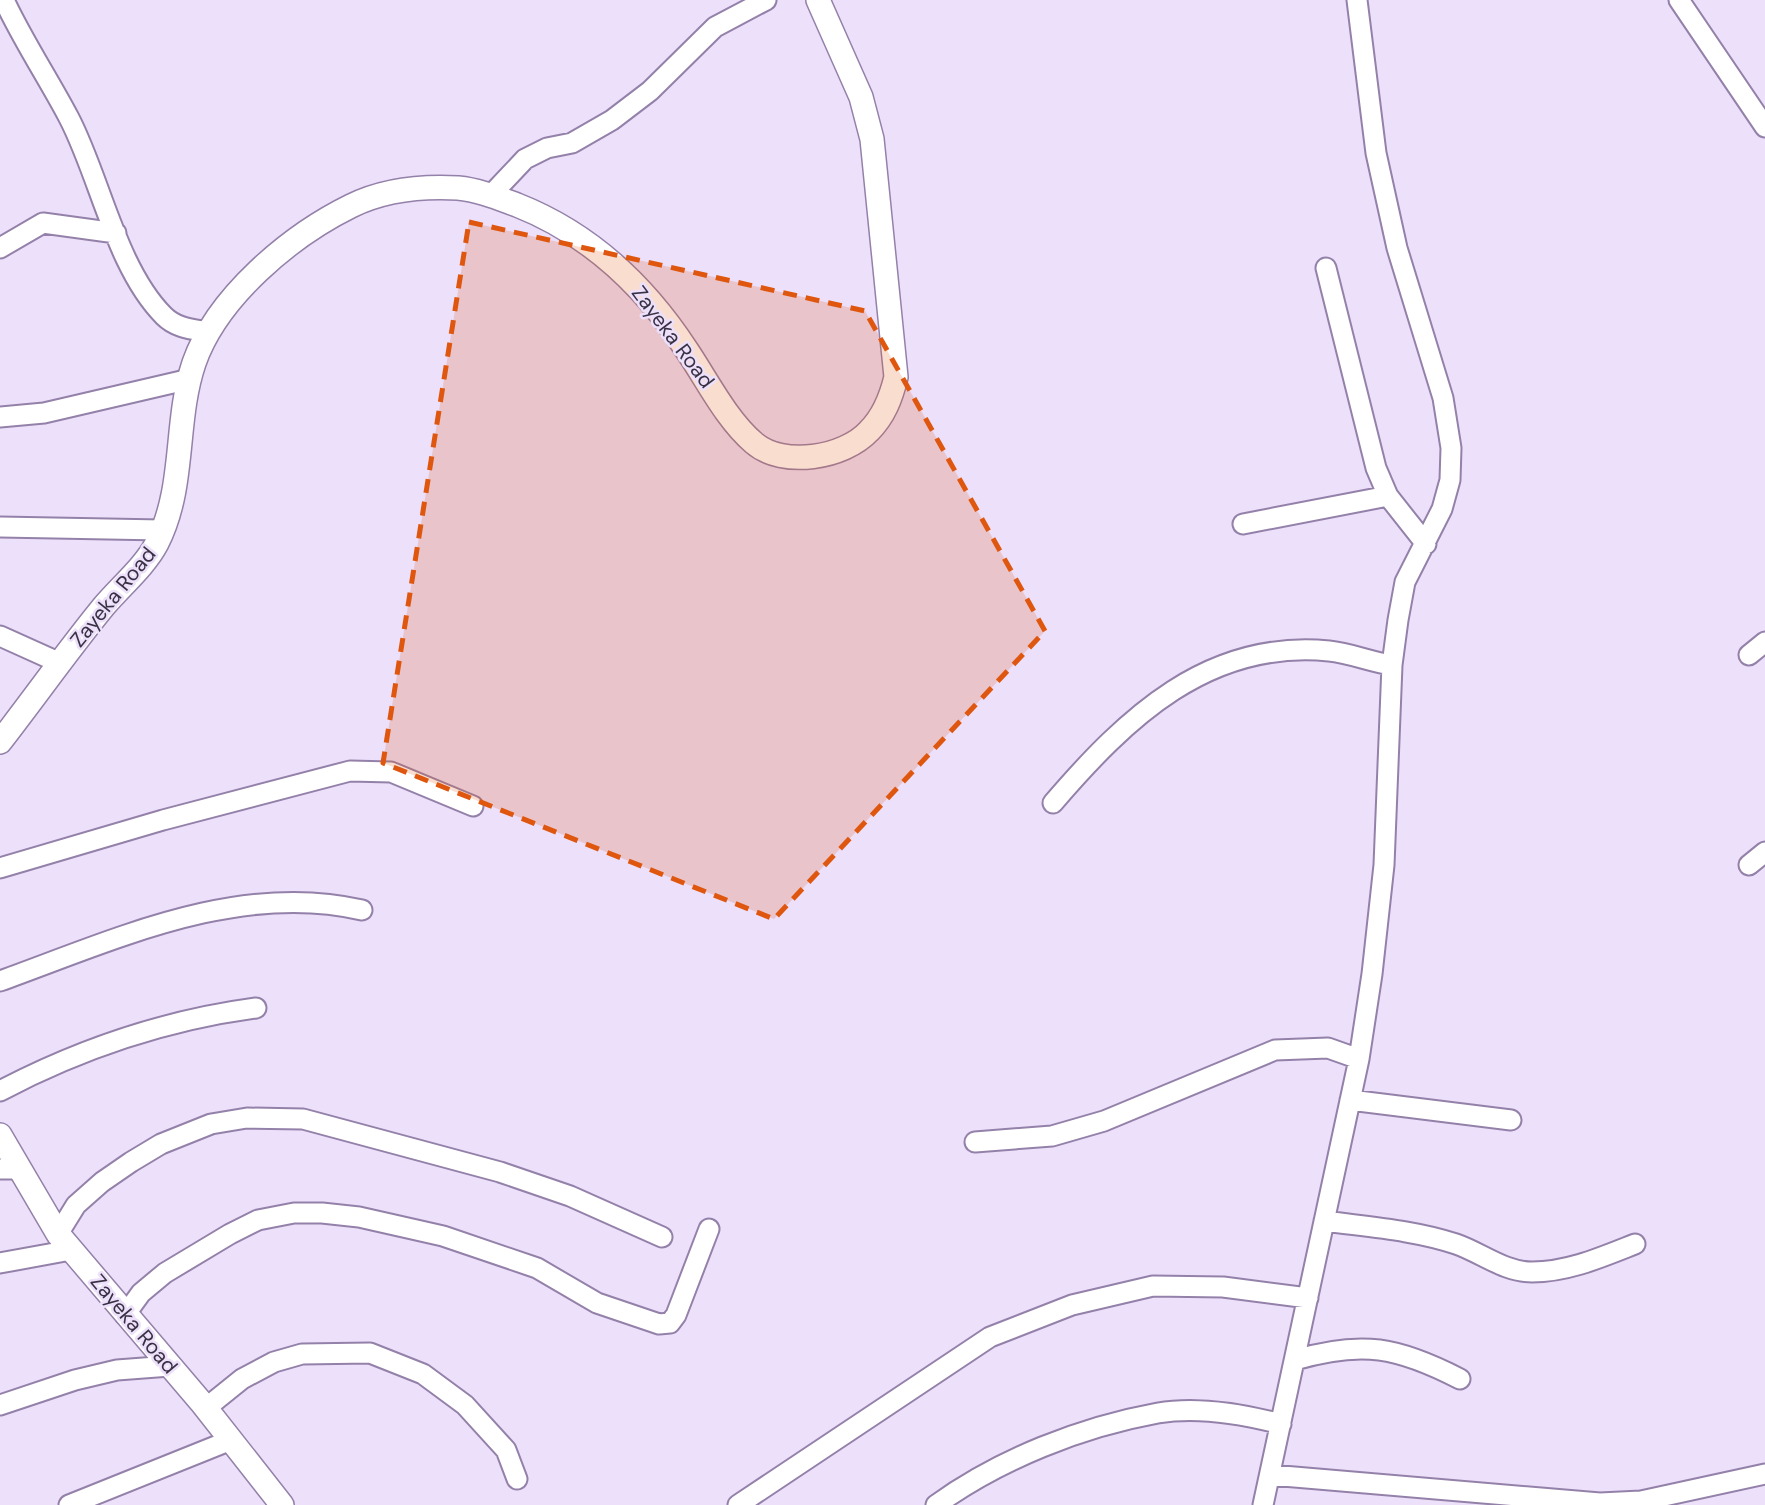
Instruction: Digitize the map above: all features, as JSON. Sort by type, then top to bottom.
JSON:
[{"type":"street","points":[[4,0],[70,118],[116,233],[150,300],[165,318],[182,328],[208,332]]},
{"type":"street","points":[[491,195],[525,159],[547,148],[572,143],[612,120],[650,91],[715,27],[766,0]]},
{"type":"street","name":"Zayeka Road","points":[[0,742],[156,545],[177,488],[190,379],[208,332],[229,301],[276,255],[352,205],[422,188],[461,188],[491,195],[564,226],[630,280],[659,311],[730,416],[755,445],[790,457],[815,456],[856,442],[869,431],[890,402],[896,377],[895,343],[872,139],[861,97],[818,0]]},
{"type":"street","points":[[1263,1505],[1359,1059],[1384,865],[1392,665],[1405,582],[1442,509],[1450,480],[1451,449],[1444,398],[1397,248],[1376,153],[1357,0]]},
{"type":"street","points":[[1679,0],[1765,127]]},
{"type":"street","points":[[0,248],[43,223],[116,233]]},
{"type":"street","points":[[1326,268],[1376,468],[1388,496],[1426,544]]},
{"type":"street","points":[[0,416],[44,413],[190,379]]},
{"type":"street","points":[[1243,524],[1388,496]]},
{"type":"street","points":[[0,527],[162,530]]},
{"type":"street","points":[[0,636],[60,663]]},
{"type":"street","points":[[1749,655],[1765,642]]},
{"type":"street","points":[[1053,803],[1082,769],[1179,684],[1240,657],[1280,650],[1332,651],[1365,661],[1392,665]]},
{"type":"street","points":[[0,868],[163,820],[350,771],[391,772],[474,806]]},
{"type":"street","points":[[1749,865],[1765,852]]},
{"type":"street","points":[[0,981],[179,918],[282,902],[328,902],[362,910]]},
{"type":"street","points":[[0,1091],[42,1069],[133,1035],[209,1014],[256,1008]]},
{"type":"street","points":[[975,1142],[1052,1136],[1104,1122],[1171,1091],[1275,1050],[1328,1048],[1359,1059]]},
{"type":"street","points":[[1350,1100],[1511,1121]]},
{"type":"street","points":[[0,1263],[65,1242],[76,1205],[102,1182],[161,1144],[211,1124],[258,1118],[303,1119],[328,1124],[500,1172],[570,1195],[662,1237]]},
{"type":"street","name":"Zayeka Road","points":[[0,1135],[10,1169],[65,1242],[206,1408],[282,1505]]},
{"type":"street","points":[[125,1315],[141,1293],[165,1273],[230,1234],[258,1220],[294,1213],[322,1213],[359,1217],[443,1236],[537,1268],[597,1303],[659,1324],[670,1323],[676,1315],[709,1229]]},
{"type":"street","points":[[1324,1221],[1413,1233],[1459,1245],[1498,1265],[1531,1272],[1577,1266],[1635,1244]]},
{"type":"street","points":[[738,1505],[990,1337],[1072,1305],[1153,1286],[1223,1287],[1308,1298]]},
{"type":"street","points":[[1294,1360],[1327,1351],[1389,1350],[1419,1358],[1460,1379]]},
{"type":"street","points":[[206,1408],[242,1379],[274,1362],[302,1354],[370,1353],[423,1374],[465,1405],[506,1450],[517,1479]]},
{"type":"street","points":[[0,1405],[75,1380],[117,1370],[170,1366]]},
{"type":"street","points":[[936,1505],[961,1487],[1070,1436],[1160,1412],[1241,1414],[1281,1424]]},
{"type":"street","points":[[69,1505],[230,1440]]},
{"type":"street","points":[[1270,1475],[1600,1503],[1641,1501],[1765,1474]]},
{"type":"highlighted area","points":[[469,222],[865,311],[1045,631],[774,919],[383,763]]}]
